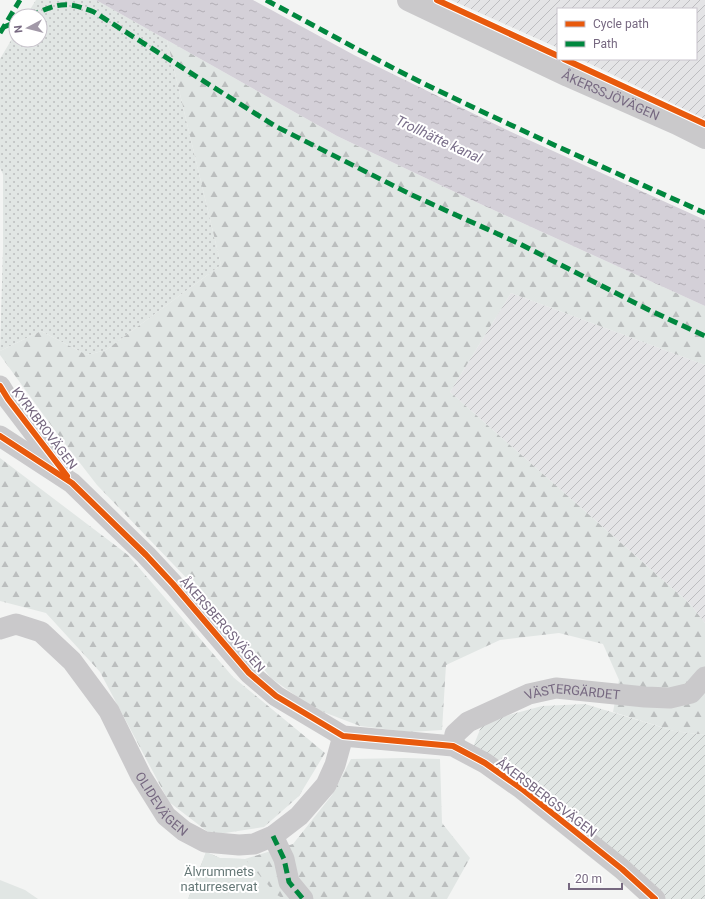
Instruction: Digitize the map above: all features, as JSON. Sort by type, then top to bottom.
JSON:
[{"type":"street","name":"ÅKERSSJÖVÄGEN","points":[[408,0],[568,76],[678,124],[705,138]]},
{"type":"street","name":"KYRKBROVÄGEN","points":[[0,386],[8,399],[72,483]]},
{"type":"street","name":"ÅKERSBERGSVÄGEN","points":[[0,436],[72,483],[146,555],[250,673],[276,696],[342,736],[453,746],[485,763],[522,789],[622,869],[655,899]]},
{"type":"street","name":"OLIDEVÄGEN","points":[[0,629],[16,624],[41,632],[72,661],[109,711],[141,776],[166,816],[184,831],[205,842],[239,845],[254,844],[273,836],[299,816],[326,784],[335,766],[342,736]]},
{"type":"street","name":"VÄSTERGÄRDET","points":[[453,746],[455,734],[468,722],[529,694],[556,688],[670,698],[691,693],[705,677]]},
{"type":"street","points":[[273,836],[284,859],[289,882],[303,899]]},
{"type":"shaded area","points":[[451,0],[705,0],[705,119],[582,60],[697,60],[697,8],[557,8],[557,48]]},
{"type":"shaded area","points":[[511,293],[705,365],[705,623],[689,603],[450,392]]},
{"type":"green space","points":[[36,0],[96,0],[167,40],[221,265],[106,350],[87,355],[41,331],[0,351],[3,248],[3,174],[0,168],[0,59],[8,46],[8,48],[48,48],[48,8],[31,8]]},
{"type":"green space","points":[[167,40],[337,136],[476,202],[705,306],[705,365],[511,293],[450,392],[689,603],[705,623],[705,735],[674,731],[613,712],[619,680],[603,644],[559,633],[500,640],[446,665],[442,730],[410,732],[360,726],[313,708],[271,678],[198,590],[97,485],[0,355],[0,351],[41,331],[87,355],[106,350],[221,265]]},
{"type":"green space","points":[[0,458],[128,555],[233,677],[325,753],[299,796],[264,827],[212,835],[169,802],[100,672],[46,613],[0,601]]},
{"type":"green space","points":[[585,704],[674,731],[705,735],[705,899],[665,899],[521,771],[473,747],[483,722],[542,706]]},
{"type":"green space","points":[[351,759],[440,759],[442,823],[470,858],[447,899],[188,899],[206,852],[220,858],[245,859],[293,844],[332,795]]},
{"type":"green space","name":"Älvrummets naturreservat","points":[[206,852],[220,858],[245,859],[277,895],[284,899],[188,899]]},
{"type":"green space","points":[[0,880],[25,890],[38,899],[0,899]]},
{"type":"water","name":"Trollhätte kanal","points":[[96,0],[253,0],[354,55],[507,130],[705,220],[705,306],[476,202],[337,136]]},
{"type":"marked path","points":[[0,33],[20,0]]},
{"type":"marked path","points":[[266,0],[437,90],[705,213]]},
{"type":"marked path","points":[[48,9],[54,6],[68,5],[84,8],[94,12],[275,126],[412,195],[520,244],[649,310],[705,336]]},
{"type":"marked path","points":[[4,27],[8,25]]},
{"type":"marked path","points":[[273,836],[284,859],[289,882],[303,899]]},
{"type":"cycle path","points":[[437,0],[557,56]]},
{"type":"cycle path","points":[[566,60],[705,124]]},
{"type":"cycle path","points":[[0,386],[8,399],[67,476]]},
{"type":"cycle path","points":[[0,436],[72,483],[146,555],[173,584],[249,673],[276,696],[343,736],[453,746],[485,763],[522,789],[622,869],[655,899]]}]
